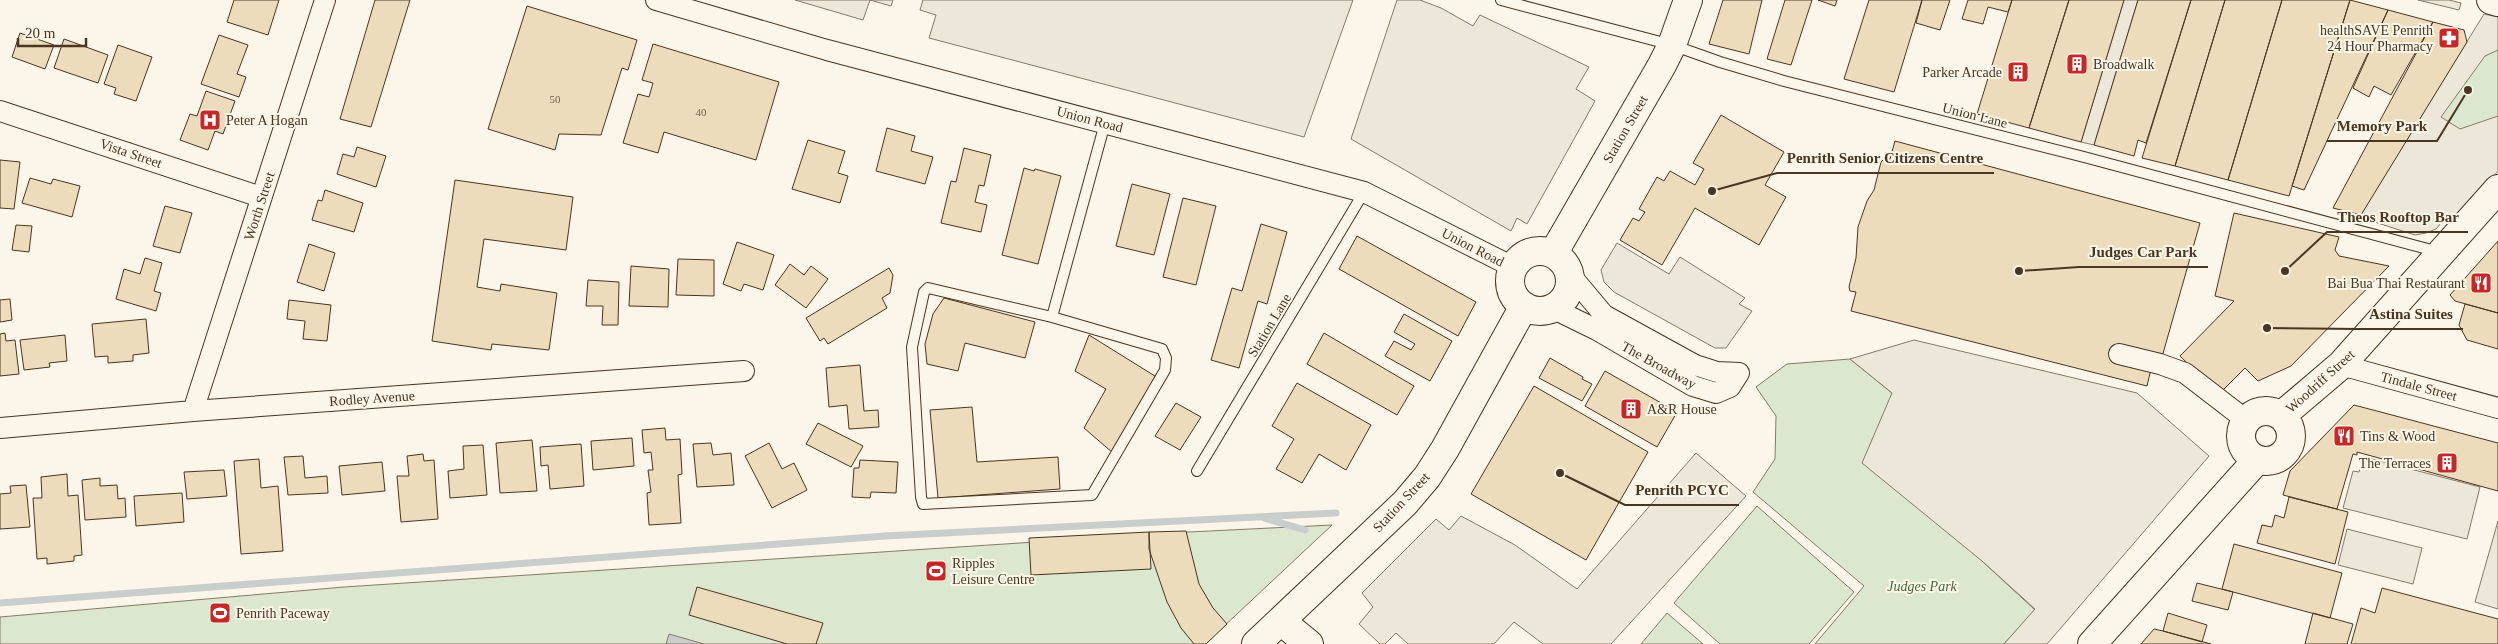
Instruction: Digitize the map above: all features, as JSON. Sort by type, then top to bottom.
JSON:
[{"type":"street","name":"Worth Street","points":[[194,412],[325,0]]},
{"type":"street","name":"Union Road","points":[[656,0],[827,50],[1364,192],[1513,267]]},
{"type":"street","name":"Station Street","points":[[1561,263],[1672,45],[1688,0]]},
{"type":"street","points":[[2491,0],[2498,2]]},
{"type":"street","name":"Vista Street","points":[[0,111],[261,197]]},
{"type":"street","name":"Woodriff Street","points":[[2281,416],[2341,365],[2498,189]]},
{"type":"street","points":[[1545,251],[1561,263],[1568,289],[1565,296],[1552,308],[1533,310],[1524,306],[1512,293],[1510,284],[1513,267],[1526,254],[1545,251]]},
{"type":"street","name":"The Broadway","points":[[1552,308],[1693,386],[1716,393],[1730,387],[1739,372],[1717,372],[1695,366],[1604,315],[1561,263]]},
{"type":"street","name":"Station Street","points":[[1256,644],[1404,503],[1427,477],[1445,449],[1524,306]]},
{"type":"street","points":[[2119,354],[2160,364],[2184,373],[2246,420]]},
{"type":"street","name":"Tindale Street","points":[[2341,365],[2498,408]]},
{"type":"street","name":"Rodley Avenue","points":[[0,428],[744,371]]},
{"type":"street","points":[[2261,411],[2271,411],[2281,416],[2288,423],[2292,432],[2288,450],[2274,460],[2257,460],[2249,455],[2242,443],[2241,434],[2246,420],[2261,411]]},
{"type":"street","points":[[2092,644],[2257,460]]},
{"type":"street","points":[[1281,621],[1309,644]]},
{"type":"lane","name":"Union Lane","points":[[1502,0],[1672,45],[1784,81],[2084,157],[2442,253]]},
{"type":"lane","points":[[1052,317],[1104,123]]},
{"type":"lane","name":"Station Lane","points":[[1197,471],[1364,192]]},
{"type":"lane","points":[[932,288],[1052,317],[1159,347],[1166,358],[1165,370],[1096,490],[1092,495],[1084,496],[923,504],[921,497],[912,347],[924,292],[932,288]]},
{"type":"green space","points":[[2473,33],[2498,40],[2498,140],[2381,220]]},
{"type":"green space","name":"Judges Park","points":[[1850,359],[1892,393],[1982,561],[2035,610],[2004,644],[1815,644],[1864,586],[1753,492],[1775,459],[1776,416],[1756,387],[1787,364]]},
{"type":"green space","points":[[1757,506],[1854,592],[1809,644],[1720,644],[1674,603]]},
{"type":"green space","name":"Ripples Leisure Centre","points":[[1332,525],[1205,644],[0,644],[0,617],[344,587],[1189,532]]},
{"type":"green space","points":[[1667,613],[1703,644],[1641,644]]},
{"type":"shaded area","points":[[795,0],[870,0],[863,20]]},
{"type":"shaded area","points":[[870,0],[893,0],[891,6]]},
{"type":"shaded area","points":[[923,0],[1353,0],[1304,137],[929,38],[936,15],[920,10]]},
{"type":"shaded area","points":[[1397,0],[1420,0],[1441,8],[1473,26],[1480,15],[1589,67],[1576,89],[1595,101],[1527,224],[1517,218],[1511,231],[1351,139]]},
{"type":"shaded area","points":[[2124,0],[2138,0],[2094,145],[2081,142]]},
{"type":"shaded area","points":[[2418,0],[2449,0],[2461,3],[2459,10]]},
{"type":"shaded area","points":[[2484,14],[2498,17],[2498,50],[2485,56],[2441,117],[2460,129],[2498,116],[2498,171],[2456,219],[2449,213],[2436,229],[2426,233],[2415,235],[2359,217]]},
{"type":"shaded area","points":[[1617,243],[1669,274],[1680,257],[1745,298],[1739,304],[1752,311],[1726,348],[1715,348],[1614,292],[1604,282],[1601,270]]},
{"type":"shaded area","points":[[1914,340],[2137,393],[2209,456],[2047,644],[2004,644],[2035,609],[1982,561],[1862,463],[1892,393],[1850,359]]},
{"type":"shaded area","points":[[1696,453],[1746,496],[1611,644],[1543,644],[1514,622],[1494,644],[1408,644],[1396,633],[1385,644],[1380,644],[1359,624],[1373,607],[1362,593],[1436,519],[1449,530],[1461,516],[1515,545],[1577,589]]},
{"type":"shaded area","points":[[2364,457],[2480,487],[2467,539],[2343,508],[2353,471],[2359,472]]},
{"type":"shaded area","points":[[2498,521],[2498,609],[2475,602]]},
{"type":"shaded area","points":[[2347,529],[2422,548],[2413,584],[2338,565]]},
{"type":"shaded area","points":[[669,634],[704,644],[666,644]]},
{"type":"building","points":[[234,0],[279,0],[268,35],[227,22]]},
{"type":"building","points":[[375,0],[410,0],[371,127],[340,119]]},
{"type":"building","points":[[1723,0],[1762,0],[1749,54],[1709,44]]},
{"type":"building","points":[[1785,0],[1812,0],[1791,65],[1767,59]]},
{"type":"building","points":[[1818,0],[1837,0],[1835,6]]},
{"type":"building","points":[[1869,0],[1922,0],[1894,92],[1844,79]]},
{"type":"building","points":[[1922,0],[1950,0],[1940,30],[1916,23]]},
{"type":"building","points":[[1968,0],[2012,0],[2008,12],[1988,7],[1983,24],[1962,19]]},
{"type":"building","name":"Parker Arcade","points":[[2012,0],[2069,0],[2029,128],[1977,114]]},
{"type":"building","name":"Broadwalk","points":[[2069,0],[2124,0],[2081,142],[2029,128]]},
{"type":"building","points":[[2138,0],[2191,0],[2146,143],[2138,140],[2134,156],[2094,145]]},
{"type":"building","points":[[2191,0],[2225,0],[2175,166],[2142,158]]},
{"type":"building","points":[[2225,0],[2282,0],[2228,180],[2175,166]]},
{"type":"building","points":[[2282,0],[2350,0],[2289,196],[2228,180]]},
{"type":"building","points":[[2350,0],[2388,10],[2304,190],[2292,186]]},
{"type":"building","points":[[527,6],[637,40],[628,70],[622,68],[601,135],[559,134],[555,150],[488,129]]},
{"type":"building","points":[[2388,10],[2433,22],[2391,95],[2374,86],[2369,97],[2353,88]]},
{"type":"building","points":[[2433,22],[2464,30],[2467,42],[2361,215],[2333,208]]},
{"type":"building","points":[[20,33],[54,45],[45,69],[12,57]]},
{"type":"building","points":[[219,35],[248,45],[237,74],[246,77],[239,97],[201,84]]},
{"type":"building","points":[[64,39],[108,55],[98,83],[54,68]]},
{"type":"building","points":[[653,44],[779,82],[756,160],[664,132],[658,153],[623,143],[638,94],[649,97],[653,83],[642,80]]},
{"type":"building","points":[[118,45],[152,57],[136,101],[114,94],[116,88],[104,84]]},
{"type":"building","points":[[206,91],[235,101],[223,134],[215,131],[208,150],[180,140],[190,114],[197,116]]},
{"type":"building","points":[[1721,115],[1784,152],[1765,185],[1786,197],[1759,245],[1695,208],[1662,265],[1620,240],[1633,218],[1639,221],[1645,212],[1639,209],[1657,177],[1664,181],[1670,171],[1695,185],[1704,169],[1693,163]]},
{"type":"building","points":[[887,128],[915,136],[911,151],[933,157],[925,184],[876,171]]},
{"type":"building","points":[[808,140],[845,151],[838,173],[848,176],[840,203],[792,189]]},
{"type":"building","points":[[1895,141],[2200,223],[2160,364],[2151,369],[2147,386],[1851,311],[1856,292],[1850,291],[1849,287],[1856,258],[1858,227],[1867,201],[1874,190],[1881,162],[1885,158],[1890,159]]},
{"type":"building","points":[[357,147],[386,156],[376,187],[337,174],[343,154],[354,157]]},
{"type":"building","points":[[964,148],[991,155],[984,186],[979,185],[975,202],[987,205],[981,232],[941,223],[951,181],[956,182]]},
{"type":"building","points":[[0,160],[20,162],[14,209],[0,208]]},
{"type":"building","points":[[1024,168],[1061,176],[1038,264],[1002,255]]},
{"type":"building","points":[[30,178],[51,184],[53,179],[80,186],[72,217],[22,203]]},
{"type":"building","points":[[455,180],[573,197],[566,250],[484,239],[477,287],[500,291],[501,284],[557,293],[549,350],[492,344],[491,350],[432,341]]},
{"type":"building","points":[[1132,184],[1170,194],[1154,255],[1116,246]]},
{"type":"building","points":[[325,190],[363,203],[354,232],[312,220],[318,200],[322,201]]},
{"type":"building","points":[[1183,198],[1216,206],[1196,285],[1163,277]]},
{"type":"building","points":[[165,206],[192,213],[180,253],[153,246]]},
{"type":"building","points":[[2234,213],[2339,237],[2335,250],[2339,256],[2389,266],[2291,366],[2258,381],[2245,368],[2219,394],[2180,356],[2234,301],[2215,296]]},
{"type":"building","points":[[1261,224],[1287,232],[1267,304],[1258,301],[1239,368],[1211,360],[1232,288],[1242,291]]},
{"type":"building","points":[[16,225],[32,226],[29,252],[12,250]]},
{"type":"building","points":[[1357,236],[1476,302],[1458,336],[1339,269]]},
{"type":"building","points":[[2498,241],[2498,313],[2455,301],[2450,295]]},
{"type":"building","points":[[737,242],[774,255],[763,290],[744,284],[741,291],[723,284]]},
{"type":"building","points":[[309,244],[335,253],[324,291],[297,282]]},
{"type":"building","points":[[145,258],[162,263],[154,291],[161,293],[156,311],[116,299],[124,269],[140,274]]},
{"type":"building","points":[[678,259],[714,260],[714,296],[676,295]]},
{"type":"building","points":[[790,264],[804,275],[811,266],[828,279],[806,308],[775,285]]},
{"type":"building","points":[[631,266],[669,269],[668,307],[629,306]]},
{"type":"building","points":[[889,268],[893,275],[890,293],[882,298],[887,308],[828,344],[824,338],[820,341],[806,318]]},
{"type":"building","points":[[588,280],[619,282],[618,325],[602,325],[603,306],[586,306]]},
{"type":"building","points":[[944,298],[1035,322],[1025,358],[965,343],[958,371],[927,364],[925,344],[933,314]]},
{"type":"building","points":[[10,299],[12,320],[0,322],[0,300]]},
{"type":"building","points":[[289,300],[331,305],[327,341],[303,339],[305,321],[287,319]]},
{"type":"building","points":[[2465,304],[2498,313],[2498,349],[2467,340],[2459,325]]},
{"type":"building","points":[[1404,314],[1452,341],[1430,381],[1385,356],[1394,341],[1411,350],[1415,344],[1394,332]]},
{"type":"building","points":[[146,319],[149,353],[133,355],[133,361],[108,363],[108,356],[95,357],[92,324]]},
{"type":"building","points":[[5,333],[6,341],[15,340],[19,374],[0,376],[0,334]]},
{"type":"building","points":[[1324,333],[1414,386],[1397,415],[1307,364]]},
{"type":"building","points":[[65,335],[67,361],[49,363],[50,367],[24,370],[20,340]]},
{"type":"building","points":[[1089,335],[1158,378],[1113,453],[1084,428],[1106,389],[1075,371]]},
{"type":"building","points":[[1550,358],[1592,384],[1582,401],[1539,378]]},
{"type":"building","points":[[860,365],[864,411],[878,410],[879,427],[849,429],[847,405],[829,407],[826,368]]},
{"type":"building","name":"A&R House","points":[[1605,371],[1677,412],[1657,447],[1585,406]]},
{"type":"building","points":[[1297,383],[1371,425],[1346,470],[1319,454],[1302,483],[1276,469],[1294,439],[1272,426]]},
{"type":"building","points":[[1534,386],[1648,452],[1586,560],[1471,494]]},
{"type":"building","points":[[1176,403],[1201,417],[1180,450],[1155,436]]},
{"type":"building","name":"The Terraces","points":[[2354,405],[2498,443],[2498,491],[2357,452],[2357,455],[2353,454],[2337,509],[2283,495],[2290,471]]},
{"type":"building","points":[[972,407],[977,462],[1058,457],[1060,489],[938,498],[930,410]]},
{"type":"building","points":[[818,423],[863,446],[851,467],[806,444]]},
{"type":"building","points":[[665,428],[666,440],[680,439],[682,474],[678,475],[681,523],[649,525],[647,493],[651,492],[648,470],[653,470],[651,452],[644,453],[642,430]]},
{"type":"building","points":[[632,438],[634,466],[593,470],[591,441]]},
{"type":"building","points":[[532,440],[537,491],[500,493],[496,443]]},
{"type":"building","points":[[711,443],[713,455],[731,453],[734,485],[697,487],[693,444]]},
{"type":"building","points":[[769,443],[782,469],[794,463],[807,490],[772,508],[745,456]]},
{"type":"building","points":[[581,444],[584,486],[550,489],[548,465],[541,466],[540,447]]},
{"type":"building","points":[[483,445],[487,495],[450,498],[448,471],[464,469],[463,446]]},
{"type":"building","points":[[423,454],[424,461],[434,460],[438,519],[401,522],[397,476],[409,476],[407,456]]},
{"type":"building","points":[[303,456],[305,478],[327,476],[328,493],[288,495],[284,457]]},
{"type":"building","points":[[259,459],[261,488],[278,486],[283,551],[241,554],[234,461]]},
{"type":"building","points":[[860,460],[898,462],[896,493],[871,492],[870,498],[852,497],[854,468],[859,468]]},
{"type":"building","points":[[382,462],[385,491],[342,495],[339,466]]},
{"type":"building","points":[[224,470],[227,496],[187,499],[184,472]]},
{"type":"building","points":[[67,474],[68,496],[78,495],[82,555],[74,556],[74,561],[47,564],[47,558],[37,559],[33,498],[42,498],[41,477]]},
{"type":"building","points":[[100,478],[100,486],[117,485],[118,499],[125,498],[126,517],[85,520],[82,480]]},
{"type":"building","points":[[26,485],[30,527],[0,529],[0,494],[11,493],[10,486]]},
{"type":"building","points":[[182,493],[184,522],[136,526],[134,496]]},
{"type":"building","points":[[2289,497],[2348,512],[2335,564],[2257,543],[2262,525],[2272,527],[2275,515],[2284,518]]},
{"type":"building","points":[[1186,531],[1199,584],[1213,608],[1227,624],[1206,644],[1194,644],[1181,628],[1167,602],[1149,549],[1149,532]]},
{"type":"building","points":[[1149,532],[1151,569],[1031,575],[1029,538]]},
{"type":"building","points":[[2234,544],[2342,573],[2330,618],[2222,589]]},
{"type":"building","points":[[2197,583],[2233,592],[2228,610],[2192,601]]},
{"type":"building","points":[[697,587],[823,623],[816,644],[787,644],[689,615]]},
{"type":"building","points":[[2382,588],[2498,619],[2498,644],[2351,644],[2361,608],[2375,613]]},
{"type":"building","points":[[2168,613],[2207,625],[2202,642],[2163,631]]},
{"type":"building","points":[[2313,613],[2353,624],[2347,644],[2305,644]]},
{"type":"building","points":[[2154,629],[2163,631],[2211,644],[2141,644]]},
{"type":"waterway","points":[[0,603],[885,536],[1336,513]]},
{"type":"waterway","points":[[1264,518],[1305,530]]},
{"type":"place","name":"healthSAVE Penrith 24 Hour Pharmacy","points":[[2449,38]]},
{"type":"place","name":"Broadwalk","points":[[2077,64]]},
{"type":"place","name":"Parker Arcade","points":[[2018,72]]},
{"type":"place","name":"Memory Park","points":[[2468,90]]},
{"type":"place","name":"Peter A Hogan","points":[[210,120]]},
{"type":"place","name":"Penrith Senior Citizens Centre","points":[[1712,191]]},
{"type":"place","name":"Judges Car Park","points":[[2019,271]]},
{"type":"place","name":"Theos Rooftop Bar","points":[[2285,271]]},
{"type":"place","name":"Bai Bua Thai Restaurant","points":[[2481,283]]},
{"type":"place","name":"Astina Suites","points":[[2267,328]]},
{"type":"place","name":"A&R House","points":[[1631,409]]},
{"type":"place","name":"Tins & Wood","points":[[2344,436]]},
{"type":"place","name":"The Terraces","points":[[2447,463]]},
{"type":"place","name":"Penrith PCYC","points":[[1560,473]]},
{"type":"place","name":"Ripples Leisure Centre","points":[[936,571]]},
{"type":"place","name":"Penrith Paceway","points":[[220,613]]}]
